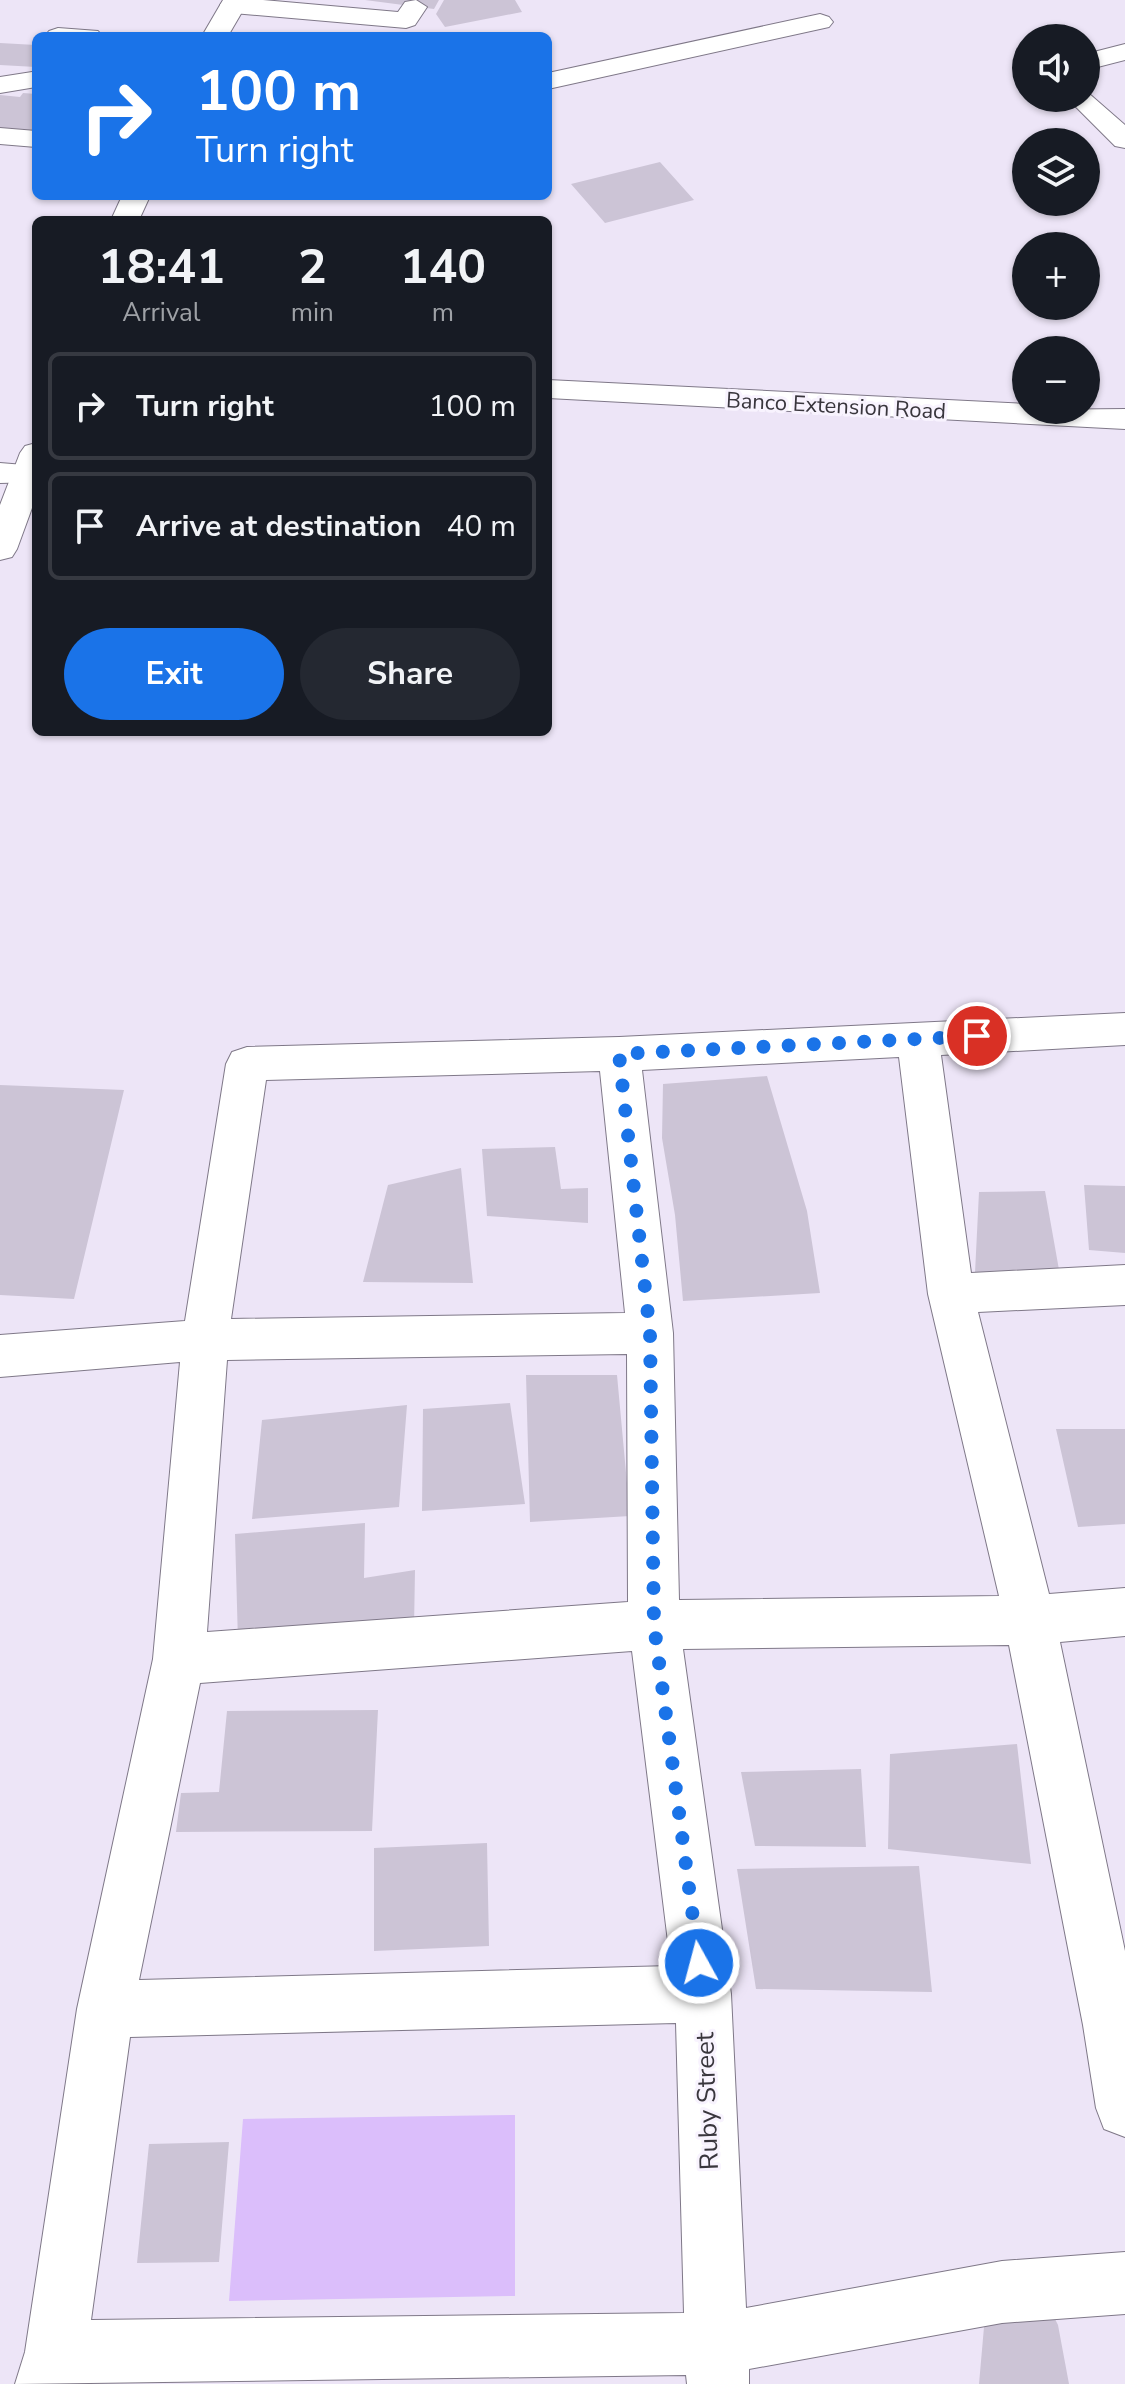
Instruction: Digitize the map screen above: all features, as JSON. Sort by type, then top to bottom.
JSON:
[{"type":"main road","points":[[217,32],[234,2],[406,20],[414,7]]},
{"type":"main road","points":[[552,80],[820,22]]},
{"type":"main road","points":[[1100,58],[1125,52]]},
{"type":"main road","points":[[0,85],[32,79]]},
{"type":"main road","points":[[1095,112],[1125,140]]},
{"type":"main road","points":[[0,136],[32,139]]},
{"type":"main road","name":"Banco Extension Road","points":[[552,389],[1125,419]]},
{"type":"main road","points":[[0,549],[21,467]]},
{"type":"main road","points":[[1125,1029],[619,1054],[247,1064],[205,1340],[179,1659],[105,2009],[51,2368],[718,2364],[1002,2292],[1125,2283]]},
{"type":"main road","points":[[918,1038],[951,1294],[1030,1620],[1112,2025],[1125,2108]]},
{"type":"main road","name":"Ruby Street","points":[[619,1054],[650,1333],[654,1625],[703,1994],[718,2364]]},
{"type":"main road","points":[[951,1294],[1125,1285]]},
{"type":"main road","points":[[0,1356],[205,1340],[650,1333]]},
{"type":"main road","points":[[179,1659],[654,1625],[1030,1620],[1125,1612]]},
{"type":"main road","points":[[105,2009],[703,1994]]},
{"type":"shaded area","points":[[515,2115],[515,2296],[229,2301],[243,2119]]},
{"type":"building","points":[[365,0],[439,0],[434,9]]},
{"type":"building","points":[[444,0],[515,0],[522,12],[445,27],[436,14]]},
{"type":"building","points":[[0,43],[32,45],[32,67],[0,65]]},
{"type":"building","points":[[23,93],[32,94],[32,136],[0,133],[0,95],[20,97]]},
{"type":"building","points":[[660,162],[694,200],[605,223],[571,184]]},
{"type":"building","points":[[767,1076],[807,1211],[820,1293],[683,1301],[675,1215],[662,1138],[663,1084]]},
{"type":"building","points":[[0,1085],[124,1090],[74,1299],[0,1295]]},
{"type":"building","points":[[555,1147],[561,1189],[588,1188],[588,1223],[487,1216],[482,1149]]},
{"type":"building","points":[[461,1168],[473,1283],[363,1282],[388,1185]]},
{"type":"building","points":[[1084,1185],[1125,1186],[1125,1253],[1089,1250]]},
{"type":"building","points":[[1045,1191],[1061,1281],[975,1273],[979,1192]]},
{"type":"building","points":[[526,1375],[617,1375],[630,1516],[530,1522]]},
{"type":"building","points":[[510,1403],[525,1504],[422,1511],[423,1409]]},
{"type":"building","points":[[407,1405],[399,1507],[252,1519],[262,1420]]},
{"type":"building","points":[[1056,1429],[1125,1429],[1125,1524],[1078,1527]]},
{"type":"building","points":[[365,1523],[364,1578],[415,1570],[414,1628],[238,1642],[235,1534]]},
{"type":"building","points":[[378,1710],[372,1831],[176,1832],[181,1793],[219,1792],[227,1711]]},
{"type":"building","points":[[1017,1744],[1031,1864],[888,1849],[890,1754]]},
{"type":"building","points":[[861,1769],[866,1847],[755,1846],[741,1772]]},
{"type":"building","points":[[487,1843],[489,1946],[374,1951],[374,1848]]},
{"type":"building","points":[[919,1866],[932,1992],[756,1989],[737,1869]]},
{"type":"building","points":[[229,2142],[219,2262],[137,2263],[149,2144]]},
{"type":"building","points":[[1044,2297],[1058,2325],[1069,2384],[979,2384],[984,2327]]},
{"type":"route","points":[[699,1963],[654,1625],[650,1333],[619,1054],[977,1036]]}]
